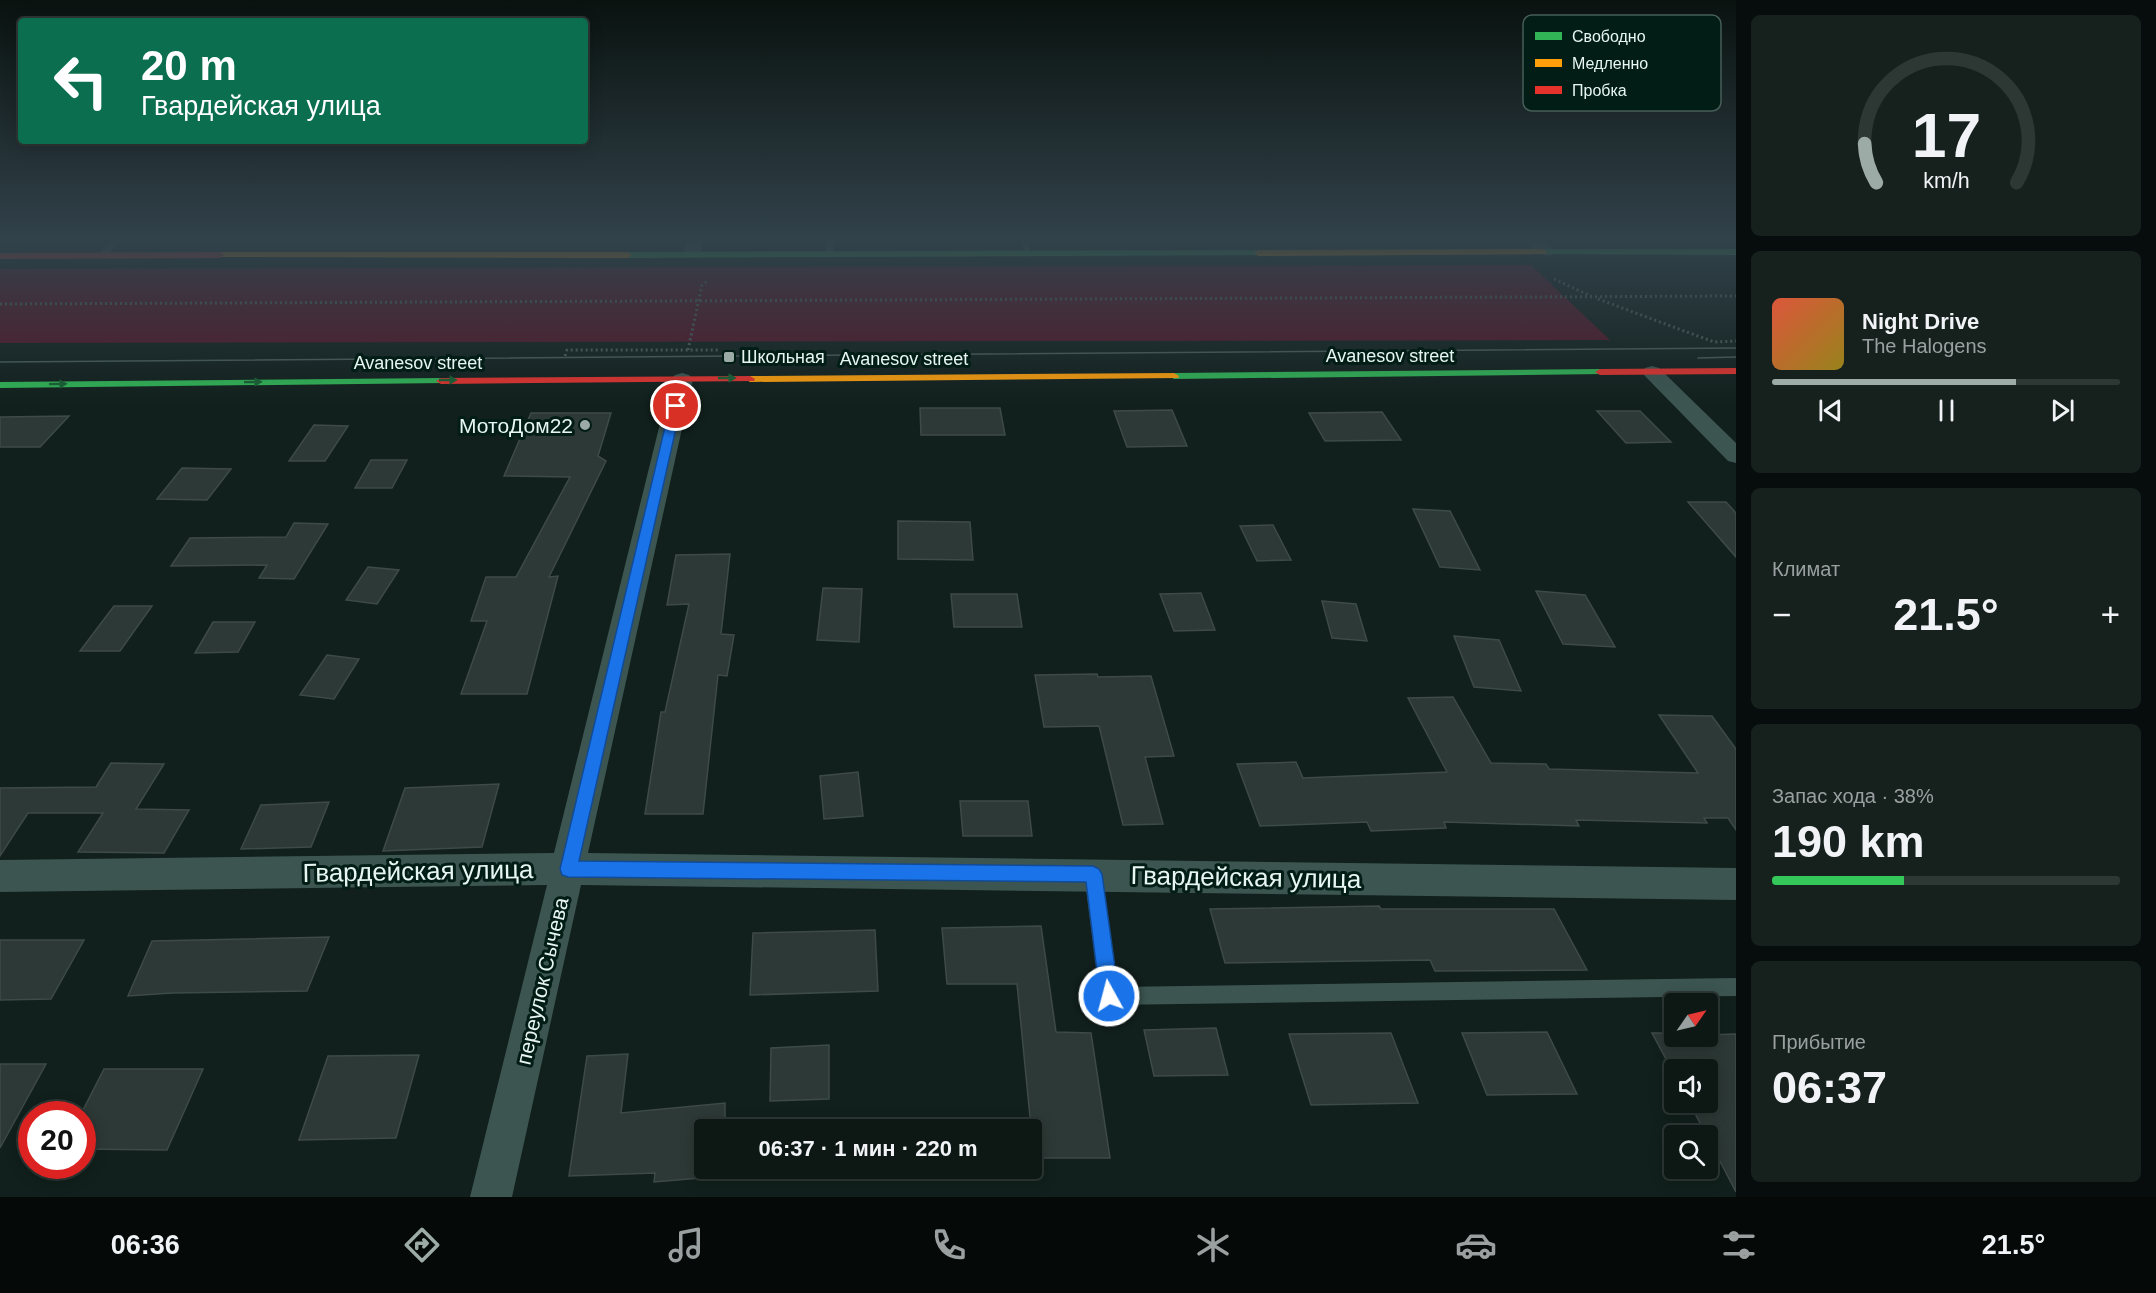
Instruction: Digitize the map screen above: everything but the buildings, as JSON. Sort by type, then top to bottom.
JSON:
[{"type":"highway","name":"Avanesov street","points":[[0,385],[685,364],[1652,372],[1736,370]]},
{"type":"street","name":"переулок Сычева","points":[[491,1197],[685,364]]},
{"type":"street","points":[[1652,372],[1736,456]]},
{"type":"street","name":"Гвардейская улица","points":[[0,876],[568,869],[1736,884]]},
{"type":"lane","points":[[1093,874],[1109,996],[1736,987]]},
{"type":"path","points":[[685,364],[700,293]]},
{"type":"path","points":[[1585,293],[1714,342],[1736,341]]},
{"type":"path","points":[[0,304],[1736,296]]},
{"type":"shaded area","points":[[0,293],[1560,293],[1610,340],[0,343]]},
{"type":"tram line","points":[[0,362],[1736,348]]},
{"type":"tram line","points":[[1698,358],[1736,357]]},
{"type":"traffic: fast","points":[[1174,376],[1600,372]]},
{"type":"traffic: fast","points":[[0,385],[441,381]]},
{"type":"traffic: slow","points":[[750,379],[1174,376]]},
{"type":"traffic: jam","points":[[1600,372],[1736,371]]},
{"type":"traffic: jam","points":[[441,381],[750,379]]},
{"type":"place","name":"Школьная","points":[[729,357]]},
{"type":"place","name":"МотоДом22","points":[[585,425]]},
{"type":"route","points":[[676,406],[568,869],[1093,874],[1109,996]]}]
